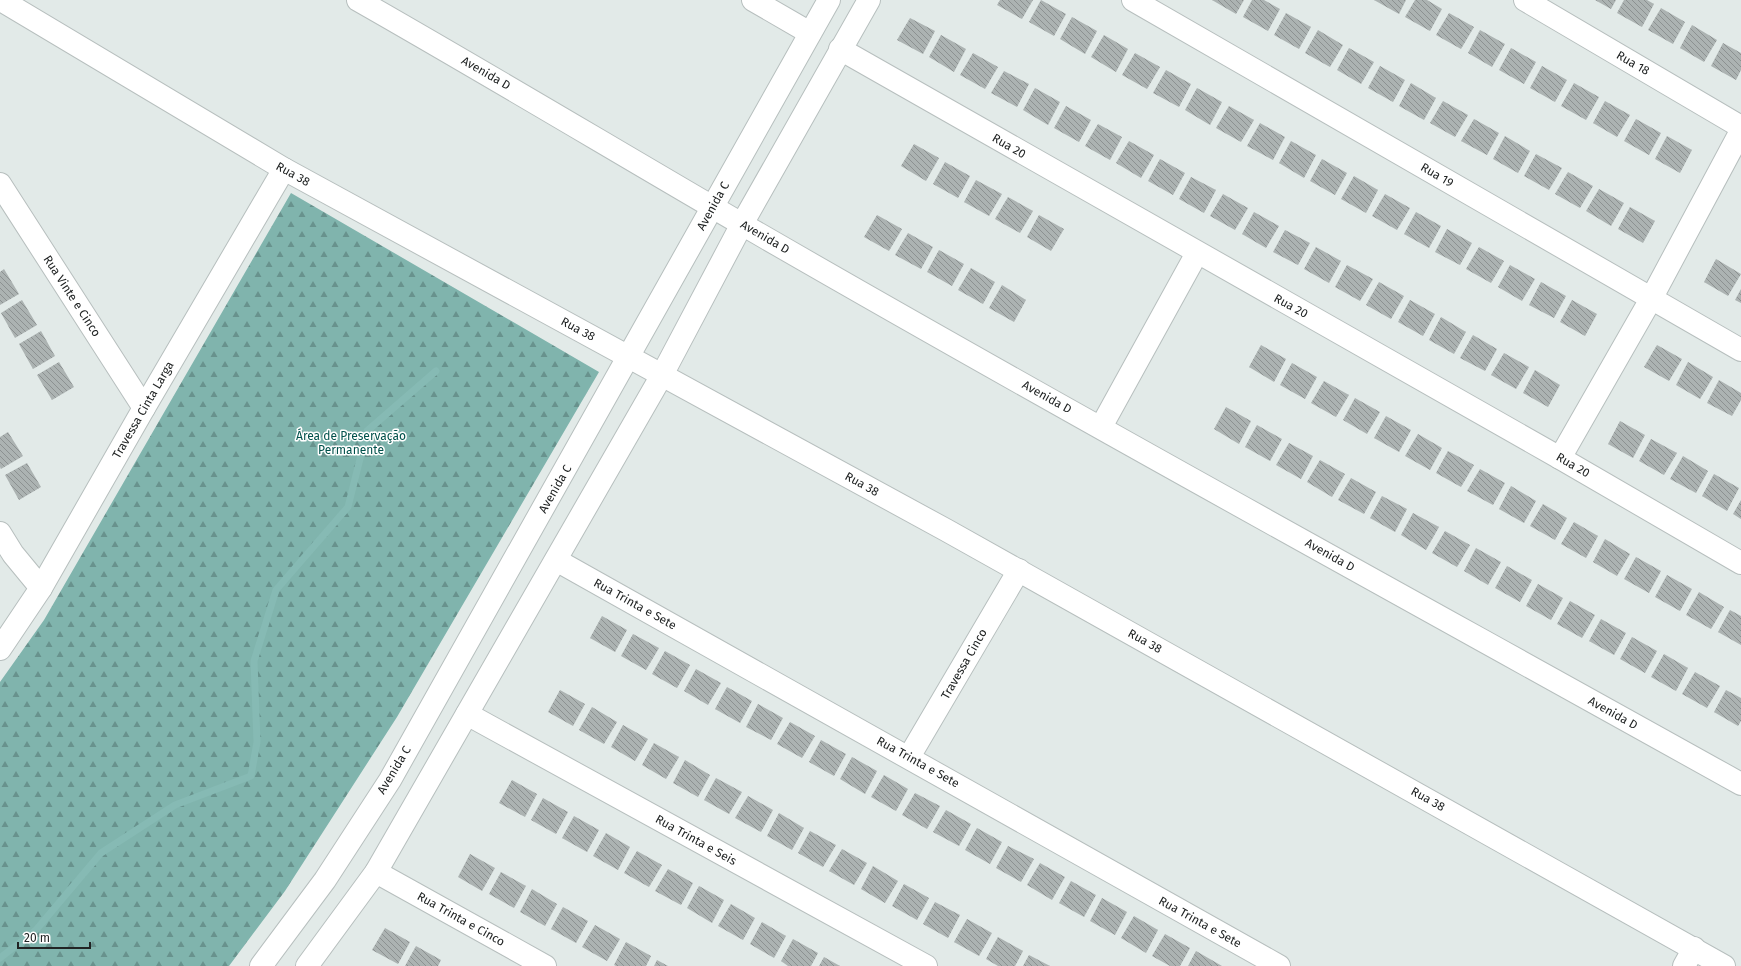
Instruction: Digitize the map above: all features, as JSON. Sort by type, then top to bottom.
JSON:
[{"type":"street","name":"Rua 38","points":[[1,0],[284,169],[444,258],[630,356],[1019,570],[1689,957],[1724,966]]},
{"type":"street","name":"Avenida D","points":[[358,0],[742,224],[1101,427],[1741,784]]},
{"type":"street","points":[[753,0],[810,33]]},
{"type":"street","name":"Avenida C","points":[[262,966],[325,880],[390,780],[829,0]]},
{"type":"street","points":[[307,966],[376,872],[662,374],[742,224],[868,0]]},
{"type":"street","name":"Rua 19","points":[[1133,0],[1741,350]]},
{"type":"street","name":"Rua 18","points":[[1525,0],[1741,127]]},
{"type":"street","name":"Rua 20","points":[[840,49],[1560,458],[1741,563]]},
{"type":"street","points":[[1560,458],[1652,299],[1741,131]]},
{"type":"street","name":"Travessa Cinta Larga","points":[[0,649],[41,588],[144,408],[284,169]]},
{"type":"street","name":"Rua Vinte e Cinco","points":[[0,184],[144,408]]},
{"type":"street","points":[[1101,427],[1197,253]]},
{"type":"street","points":[[0,533],[13,554],[41,588]]},
{"type":"street","name":"Rua Trinta e Sete","points":[[556,560],[909,757],[1271,964]]},
{"type":"street","name":"Travessa Cinco","points":[[909,757],[1019,570]]},
{"type":"street","name":"Rua Trinta e Seis","points":[[467,714],[926,966]]},
{"type":"street","name":"Rua Trinta e Cinco","points":[[376,872],[545,966]]},
{"type":"green space","name":"Área de Preservação Permanente","points":[[291,193],[599,372],[397,717],[285,891],[229,966],[0,966],[0,682],[44,620]]},
{"type":"building","points":[[1000,0],[1033,0],[1022,19],[997,5]]},
{"type":"building","points":[[1041,0],[1066,14],[1054,36],[1029,22]]},
{"type":"building","points":[[1212,0],[1244,0],[1236,14]]},
{"type":"building","points":[[1252,0],[1264,0],[1280,9],[1268,31],[1243,17]]},
{"type":"building","points":[[1374,0],[1406,0],[1399,14]]},
{"type":"building","points":[[1415,0],[1427,0],[1442,9],[1430,31],[1405,17]]},
{"type":"building","points":[[1595,0],[1616,0],[1611,9]]},
{"type":"building","points":[[1624,0],[1647,0],[1654,4],[1642,27],[1617,13]]},
{"type":"building","points":[[1661,8],[1685,22],[1673,44],[1648,30]]},
{"type":"building","points":[[1286,13],[1311,27],[1299,49],[1274,35]]},
{"type":"building","points":[[1449,13],[1474,27],[1461,49],[1436,35]]},
{"type":"building","points":[[1072,17],[1097,31],[1085,54],[1060,39]]},
{"type":"building","points":[[910,18],[935,31],[923,54],[897,40]]},
{"type":"building","points":[[1692,25],[1717,40],[1704,62],[1680,48]]},
{"type":"building","points":[[1318,30],[1343,45],[1330,67],[1305,53]]},
{"type":"building","points":[[1480,30],[1505,44],[1492,67],[1468,53]]},
{"type":"building","points":[[941,35],[966,49],[954,72],[929,57]]},
{"type":"building","points":[[1104,35],[1128,49],[1116,72],[1091,57]]},
{"type":"building","points":[[1723,43],[1741,53],[1741,70],[1736,80],[1711,66]]},
{"type":"building","points":[[1349,48],[1374,62],[1361,84],[1337,70]]},
{"type":"building","points":[[1511,48],[1536,62],[1524,84],[1499,70]]},
{"type":"building","points":[[973,53],[998,67],[985,89],[960,75]]},
{"type":"building","points":[[1135,53],[1160,67],[1147,89],[1122,75]]},
{"type":"building","points":[[1380,66],[1405,80],[1393,102],[1368,88]]},
{"type":"building","points":[[1542,66],[1567,80],[1555,102],[1530,88]]},
{"type":"building","points":[[1166,70],[1191,84],[1179,107],[1153,93]]},
{"type":"building","points":[[1004,71],[1029,84],[1017,107],[991,93]]},
{"type":"building","points":[[1411,83],[1436,98],[1424,120],[1399,106]]},
{"type":"building","points":[[1574,83],[1599,97],[1586,120],[1561,106]]},
{"type":"building","points":[[1035,88],[1060,102],[1048,125],[1023,110]]},
{"type":"building","points":[[1197,88],[1222,102],[1210,125],[1185,110]]},
{"type":"building","points":[[1443,101],[1468,115],[1455,137],[1430,123]]},
{"type":"building","points":[[1605,101],[1630,115],[1617,137],[1593,123]]},
{"type":"building","points":[[1066,106],[1091,120],[1079,142],[1054,128]]},
{"type":"building","points":[[1229,106],[1254,120],[1241,142],[1216,128]]},
{"type":"building","points":[[1474,119],[1499,133],[1487,155],[1461,141]]},
{"type":"building","points":[[1636,119],[1661,133],[1649,155],[1624,141]]},
{"type":"building","points":[[1260,123],[1285,137],[1273,160],[1247,146]]},
{"type":"building","points":[[1098,124],[1122,137],[1110,160],[1085,146]]},
{"type":"building","points":[[1505,136],[1530,151],[1518,173],[1493,159]]},
{"type":"building","points":[[1667,136],[1692,150],[1680,173],[1655,159]]},
{"type":"building","points":[[1129,141],[1154,155],[1141,178],[1116,163]]},
{"type":"building","points":[[1291,141],[1316,155],[1304,178],[1279,163]]},
{"type":"building","points":[[914,144],[939,158],[926,181],[901,166]]},
{"type":"building","points":[[1536,154],[1562,168],[1549,190],[1524,176]]},
{"type":"building","points":[[1160,159],[1185,173],[1173,195],[1148,181]]},
{"type":"building","points":[[1322,159],[1347,173],[1335,195],[1310,181]]},
{"type":"building","points":[[945,162],[970,176],[958,198],[933,184]]},
{"type":"building","points":[[1568,172],[1593,186],[1580,208],[1555,194]]},
{"type":"building","points":[[1354,176],[1378,190],[1366,213],[1341,199]]},
{"type":"building","points":[[1191,177],[1216,190],[1204,213],[1179,199]]},
{"type":"building","points":[[976,180],[1002,194],[989,216],[964,202]]},
{"type":"building","points":[[1599,189],[1624,203],[1611,226],[1586,211]]},
{"type":"building","points":[[1223,194],[1248,208],[1235,230],[1210,216]]},
{"type":"building","points":[[1385,194],[1410,208],[1397,230],[1372,216]]},
{"type":"building","points":[[1008,197],[1033,211],[1020,233],[995,219]]},
{"type":"building","points":[[1630,207],[1655,221],[1643,243],[1618,229]]},
{"type":"building","points":[[1254,212],[1279,226],[1266,248],[1242,234]]},
{"type":"building","points":[[1416,212],[1441,226],[1429,248],[1404,234]]},
{"type":"building","points":[[877,215],[902,229],[889,251],[864,237]]},
{"type":"building","points":[[1039,215],[1064,229],[1051,251],[1027,237]]},
{"type":"building","points":[[1447,229],[1472,243],[1460,265],[1435,252]]},
{"type":"building","points":[[1285,230],[1310,243],[1298,265],[1273,252]]},
{"type":"building","points":[[908,233],[933,247],[921,269],[895,255]]},
{"type":"building","points":[[1316,247],[1341,261],[1329,283],[1304,269]]},
{"type":"building","points":[[1479,247],[1504,261],[1491,283],[1466,269]]},
{"type":"building","points":[[939,250],[964,264],[952,286],[927,272]]},
{"type":"building","points":[[1716,259],[1741,274],[1728,296],[1704,282]]},
{"type":"building","points":[[1347,265],[1373,279],[1360,301],[1335,287]]},
{"type":"building","points":[[1510,265],[1535,279],[1522,301],[1498,287]]},
{"type":"building","points":[[971,268],[995,282],[983,304],[958,290]]},
{"type":"building","points":[[4,269],[19,294],[0,305],[0,272]]},
{"type":"building","points":[[1379,282],[1404,296],[1391,319],[1366,305]]},
{"type":"building","points":[[1541,282],[1566,296],[1554,318],[1529,305]]},
{"type":"building","points":[[1002,285],[1026,300],[1014,322],[989,308]]},
{"type":"building","points":[[1741,289],[1741,303],[1735,300]]},
{"type":"building","points":[[22,300],[37,325],[15,338],[1,313]]},
{"type":"building","points":[[1410,300],[1435,314],[1423,336],[1398,322]]},
{"type":"building","points":[[1572,300],[1597,314],[1585,336],[1560,322]]},
{"type":"building","points":[[1441,317],[1466,332],[1454,354],[1429,340]]},
{"type":"building","points":[[41,331],[55,356],[33,369],[19,344]]},
{"type":"building","points":[[1473,335],[1497,349],[1485,371],[1460,358]]},
{"type":"building","points":[[1261,345],[1286,359],[1274,382],[1249,367]]},
{"type":"building","points":[[1657,345],[1682,359],[1669,381],[1644,367]]},
{"type":"building","points":[[1504,353],[1529,367],[1516,389],[1491,375]]},
{"type":"building","points":[[59,362],[74,387],[52,400],[37,375]]},
{"type":"building","points":[[1688,362],[1713,377],[1700,399],[1676,385]]},
{"type":"building","points":[[1292,363],[1317,377],[1305,399],[1280,385]]},
{"type":"building","points":[[1535,370],[1560,385],[1548,407],[1523,393]]},
{"type":"building","points":[[1719,380],[1741,393],[1741,400],[1732,416],[1707,403]]},
{"type":"building","points":[[1324,381],[1349,395],[1336,417],[1311,403]]},
{"type":"building","points":[[1355,398],[1380,412],[1367,434],[1343,420]]},
{"type":"building","points":[[1226,407],[1251,421],[1239,444],[1214,429]]},
{"type":"building","points":[[1386,416],[1411,430],[1399,452],[1374,438]]},
{"type":"building","points":[[1620,421],[1645,435],[1633,458],[1608,444]]},
{"type":"building","points":[[1257,425],[1282,439],[1270,461],[1245,447]]},
{"type":"building","points":[[8,432],[23,456],[1,469],[0,437]]},
{"type":"building","points":[[1418,434],[1442,448],[1430,470],[1405,456]]},
{"type":"building","points":[[1651,439],[1677,453],[1664,475],[1639,461]]},
{"type":"building","points":[[1289,443],[1313,456],[1301,479],[1276,465]]},
{"type":"building","points":[[1448,451],[1474,465],[1461,487],[1436,473]]},
{"type":"building","points":[[1683,456],[1708,471],[1696,493],[1670,479]]},
{"type":"building","points":[[1320,460],[1345,474],[1332,497],[1307,482]]},
{"type":"building","points":[[27,463],[41,487],[19,500],[5,475]]},
{"type":"building","points":[[1480,469],[1505,483],[1493,505],[1467,491]]},
{"type":"building","points":[[1714,474],[1739,488],[1727,511],[1702,496]]},
{"type":"building","points":[[1351,478],[1376,492],[1364,514],[1338,500]]},
{"type":"building","points":[[1511,486],[1536,501],[1524,523],[1499,509]]},
{"type":"building","points":[[1382,496],[1407,509],[1395,532],[1370,518]]},
{"type":"building","points":[[1741,500],[1741,519],[1733,514]]},
{"type":"building","points":[[1543,504],[1567,518],[1555,540],[1530,526]]},
{"type":"building","points":[[1413,513],[1439,527],[1426,550],[1401,535]]},
{"type":"building","points":[[1574,522],[1598,536],[1586,558],[1561,544]]},
{"type":"building","points":[[1445,531],[1470,545],[1457,567],[1432,553]]},
{"type":"building","points":[[1605,539],[1630,554],[1617,576],[1593,562]]},
{"type":"building","points":[[1476,548],[1501,562],[1488,585],[1464,571]]},
{"type":"building","points":[[1636,557],[1661,571],[1649,593],[1624,579]]},
{"type":"building","points":[[1507,566],[1532,580],[1520,602],[1495,588]]},
{"type":"building","points":[[1667,575],[1692,589],[1680,611],[1655,597]]},
{"type":"building","points":[[1538,584],[1563,598],[1551,620],[1526,606]]},
{"type":"building","points":[[1699,592],[1724,607],[1711,629],[1686,615]]},
{"type":"building","points":[[1570,601],[1595,615],[1582,638],[1557,624]]},
{"type":"building","points":[[1730,610],[1741,616],[1741,645],[1718,632]]},
{"type":"building","points":[[602,616],[627,630],[615,652],[590,638]]},
{"type":"building","points":[[1601,619],[1626,633],[1614,655],[1589,641]]},
{"type":"building","points":[[633,634],[659,648],[646,670],[621,656]]},
{"type":"building","points":[[1632,637],[1657,651],[1645,673],[1620,659]]},
{"type":"building","points":[[665,651],[690,665],[677,688],[652,674]]},
{"type":"building","points":[[1664,654],[1688,668],[1676,691],[1651,677]]},
{"type":"building","points":[[696,669],[721,683],[708,705],[684,691]]},
{"type":"building","points":[[1695,672],[1720,686],[1707,708],[1682,694]]},
{"type":"building","points":[[727,687],[752,701],[740,723],[715,709]]},
{"type":"building","points":[[560,690],[585,704],[573,726],[548,712]]},
{"type":"building","points":[[1726,690],[1741,698],[1741,721],[1738,726],[1714,712]]},
{"type":"building","points":[[758,704],[783,718],[771,740],[746,727]]},
{"type":"building","points":[[592,707],[617,722],[604,744],[579,730]]},
{"type":"building","points":[[790,722],[815,736],[802,758],[777,744]]},
{"type":"building","points":[[623,725],[648,739],[635,761],[611,747]]},
{"type":"building","points":[[821,740],[846,754],[834,776],[809,762]]},
{"type":"building","points":[[654,743],[679,757],[666,779],[642,765]]},
{"type":"building","points":[[852,757],[877,771],[865,794],[840,779]]},
{"type":"building","points":[[685,760],[710,775],[698,797],[673,783]]},
{"type":"building","points":[[884,775],[908,789],[896,811],[871,797]]},
{"type":"building","points":[[716,778],[742,792],[729,814],[704,800]]},
{"type":"building","points":[[512,780],[537,794],[525,817],[499,803]]},
{"type":"building","points":[[915,793],[940,806],[927,829],[902,815]]},
{"type":"building","points":[[748,796],[773,810],[761,832],[735,818]]},
{"type":"building","points":[[543,798],[568,812],[556,834],[531,820]]},
{"type":"building","points":[[946,810],[971,824],[959,846],[933,832]]},
{"type":"building","points":[[779,813],[804,828],[792,850],[767,836]]},
{"type":"building","points":[[574,816],[599,830],[587,852],[562,838]]},
{"type":"building","points":[[977,828],[1002,842],[990,864],[965,850]]},
{"type":"building","points":[[810,831],[836,845],[823,867],[798,853]]},
{"type":"building","points":[[606,833],[630,847],[618,870],[593,856]]},
{"type":"building","points":[[1008,846],[1034,859],[1021,882],[996,868]]},
{"type":"building","points":[[842,849],[867,863],[854,885],[829,871]]},
{"type":"building","points":[[637,851],[662,865],[649,887],[624,873]]},
{"type":"building","points":[[470,854],[495,868],[482,891],[458,877]]},
{"type":"building","points":[[1040,863],[1065,877],[1052,900],[1027,885]]},
{"type":"building","points":[[873,866],[898,881],[885,903],[861,889]]},
{"type":"building","points":[[668,869],[693,883],[681,905],[655,891]]},
{"type":"building","points":[[501,872],[526,886],[514,908],[489,894]]},
{"type":"building","points":[[1071,881],[1096,895],[1084,917],[1059,903]]},
{"type":"building","points":[[904,884],[929,898],[917,920],[892,906]]},
{"type":"building","points":[[699,886],[724,900],[712,923],[687,908]]},
{"type":"building","points":[[532,889],[557,904],[545,926],[520,912]]},
{"type":"building","points":[[1102,898],[1127,912],[1115,935],[1090,921]]},
{"type":"building","points":[[935,902],[960,915],[948,938],[923,924]]},
{"type":"building","points":[[731,904],[755,918],[743,940],[718,926]]},
{"type":"building","points":[[563,907],[588,921],[576,943],[551,929]]},
{"type":"building","points":[[1134,916],[1158,930],[1146,953],[1121,938]]},
{"type":"building","points":[[967,919],[992,933],[979,956],[954,942]]},
{"type":"building","points":[[762,922],[786,936],[774,958],[750,944]]},
{"type":"building","points":[[595,925],[620,939],[607,961],[582,947]]},
{"type":"building","points":[[385,928],[410,942],[398,964],[372,950]]},
{"type":"building","points":[[1165,934],[1190,948],[1180,966],[1170,966],[1152,956]]},
{"type":"building","points":[[998,937],[1023,951],[1015,966],[998,966],[986,959]]},
{"type":"building","points":[[793,939],[818,953],[811,966],[788,966],[781,961]]},
{"type":"building","points":[[626,942],[651,956],[646,966],[614,965]]},
{"type":"building","points":[[416,946],[441,960],[438,966],[405,966]]},
{"type":"building","points":[[1196,951],[1222,966],[1188,966]]},
{"type":"building","points":[[1029,955],[1050,966],[1023,966]]},
{"type":"building","points":[[824,957],[840,966],[819,966]]},
{"type":"building","points":[[657,960],[668,966],[654,966]]},
{"type":"waterway","points":[[0,958],[36,930],[101,853],[175,805],[251,776],[257,742],[254,661],[276,590],[348,507],[367,431],[436,371]]}]
